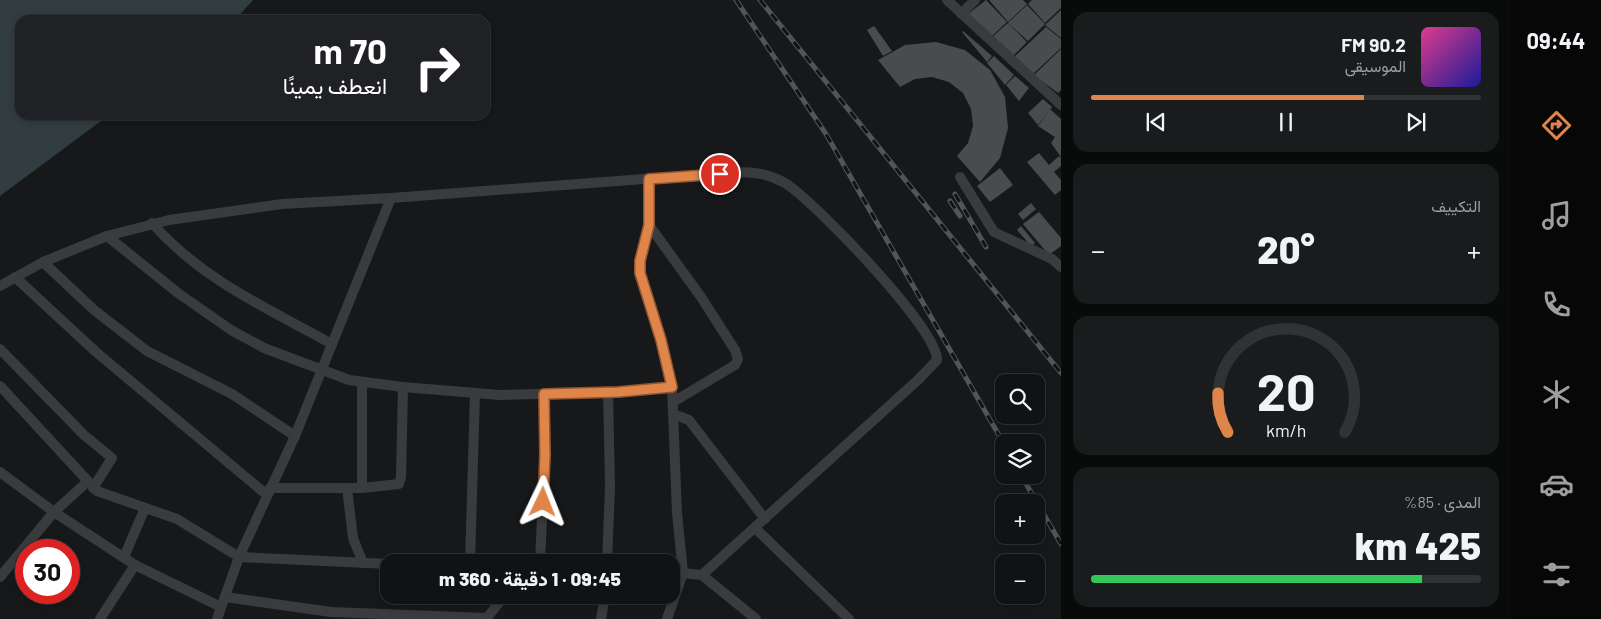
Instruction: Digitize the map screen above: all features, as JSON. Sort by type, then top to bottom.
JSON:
[{"type":"street","points":[[947,0],[1060,103]]},
{"type":"street","points":[[961,14],[975,0]]},
{"type":"street","points":[[0,286],[43,262],[107,236],[152,223],[282,204],[752,172],[767,174],[800,193],[900,296],[936,350],[938,360],[702,575]]},
{"type":"street","points":[[960,177],[994,232],[1052,259],[1061,267]]},
{"type":"street","points":[[649,179],[649,225],[640,261],[640,273],[661,340],[672,387],[677,512],[683,573],[667,619]]},
{"type":"street","points":[[217,619],[239,558],[295,436],[391,198]]},
{"type":"street","points":[[152,223],[187,259],[225,285],[332,344]]},
{"type":"street","points":[[649,225],[701,297],[735,350],[738,359],[735,365],[673,402]]},
{"type":"street","points":[[107,236],[178,293],[231,330],[264,348],[349,380],[475,393],[544,394],[672,387]]},
{"type":"street","points":[[43,262],[94,310],[147,351],[198,379],[232,394],[295,436]]},
{"type":"street","points":[[15,277],[96,352],[268,492],[395,486],[400,482],[403,387]]},
{"type":"street","points":[[0,348],[77,428],[112,458],[90,485],[54,512],[0,576]]},
{"type":"street","points":[[362,382],[362,488]]},
{"type":"street","points":[[0,386],[90,485],[104,495],[185,523],[239,558],[380,564]]},
{"type":"street","points":[[607,554],[610,487],[608,392]]},
{"type":"street","points":[[470,554],[475,393]]},
{"type":"street","points":[[540,554],[545,455],[544,394]]},
{"type":"street","points":[[673,414],[689,420],[765,519]]},
{"type":"street","points":[[0,472],[54,512],[135,565],[223,602],[331,612],[486,619],[498,604]]},
{"type":"street","points":[[348,488],[353,538],[364,564]]},
{"type":"street","points":[[124,557],[145,508]]},
{"type":"street","points":[[755,528],[849,619]]},
{"type":"street","points":[[100,619],[135,565]]},
{"type":"street","points":[[680,573],[702,575],[753,618]]},
{"type":"street","points":[[600,619],[603,604]]},
{"type":"shaded area","points":[[0,0],[253,0],[240,15],[15,15],[15,120],[102,120],[0,196]]},
{"type":"building","points":[[986,0],[1007,22],[991,37],[967,15]]},
{"type":"building","points":[[989,0],[1023,0],[1027,4],[1008,22]]},
{"type":"building","points":[[1032,0],[1061,0],[1061,8],[1045,23],[1028,4]]},
{"type":"building","points":[[1027,5],[1045,24],[1028,41],[1008,23]]},
{"type":"building","points":[[1061,10],[1061,38],[1045,25]]},
{"type":"building","points":[[1008,23],[1027,42],[1012,57],[991,38]]},
{"type":"building","points":[[874,26],[892,51],[883,56],[867,30]]},
{"type":"building","points":[[1046,27],[1061,39],[1061,48],[1032,75],[1013,58]]},
{"type":"building","points":[[962,32],[992,56],[987,62]]},
{"type":"building","points":[[936,42],[965,50],[990,70],[1005,97],[1008,128],[1000,158],[980,182],[957,156],[968,143],[973,126],[971,109],[963,93],[949,82],[932,77],[915,79],[900,87],[878,60],[905,45]]},
{"type":"building","points":[[1061,49],[1061,90],[1058,93],[1034,75]]},
{"type":"building","points":[[994,56],[1014,75],[1005,85],[987,63]]},
{"type":"building","points":[[1015,76],[1029,88],[1019,101],[1006,85]]},
{"type":"building","points":[[1043,99],[1052,107],[1038,125],[1028,113]]},
{"type":"building","points":[[1050,109],[1061,119],[1061,157],[1051,143],[1055,137],[1038,126]]},
{"type":"building","points":[[1039,153],[1049,165],[1059,156],[1061,158],[1061,166],[1054,172],[1061,180],[1061,190],[1055,195],[1027,162]]},
{"type":"building","points":[[1000,168],[1013,185],[990,202],[977,186]]},
{"type":"building","points":[[1031,203],[1036,209],[1023,220],[1018,214]]},
{"type":"building","points":[[1039,212],[1061,238],[1061,246],[1049,255],[1023,224]]},
{"type":"building","points":[[1021,226],[1035,243],[1031,246],[1017,230]]},
{"type":"railway","points":[[736,0],[826,134],[998,434]]},
{"type":"railway","points":[[760,0],[1061,373]]},
{"type":"railway","points":[[955,194],[986,247]]},
{"type":"railway","points":[[950,201],[960,216]]},
{"type":"railway","points":[[1026,484],[1061,544]]},
{"type":"route","points":[[543,502],[545,455],[544,394],[618,392],[672,387],[661,340],[640,273],[640,261],[649,225],[649,179],[720,174]]}]
